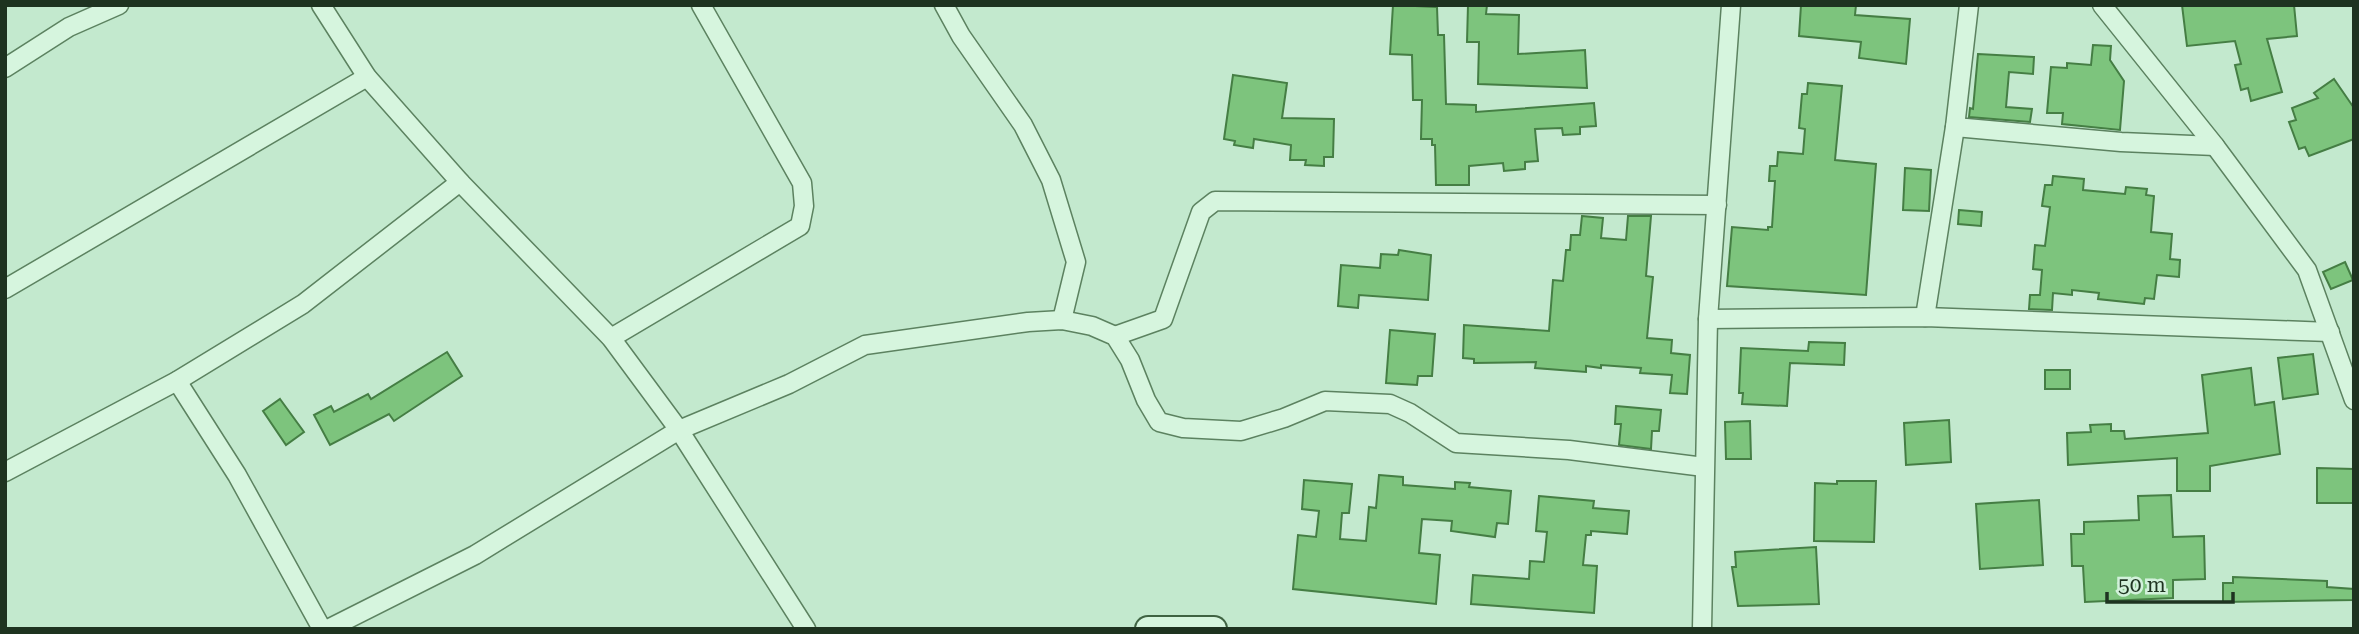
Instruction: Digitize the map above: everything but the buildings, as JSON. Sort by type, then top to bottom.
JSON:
[{"type":"main road","points":[[1148,629],[1214,629]]},
{"type":"street","points":[[5,68],[69,27],[119,5]]},
{"type":"street","points":[[321,5],[367,77],[460,182],[611,338],[679,430],[806,629]]},
{"type":"street","points":[[611,338],[800,226],[804,206],[802,183],[701,5]]},
{"type":"street","points":[[944,5],[961,36],[1024,125],[1051,180],[1076,262],[1062,320]]},
{"type":"street","points":[[1702,629],[1708,319],[1731,5]]},
{"type":"street","points":[[1925,317],[1955,127],[1969,5]]},
{"type":"street","points":[[2102,5],[2215,146],[2307,270],[2354,400]]},
{"type":"street","points":[[5,289],[367,77]]},
{"type":"street","points":[[1955,127],[2120,142],[2215,146]]},
{"type":"street","points":[[5,472],[177,381],[303,304],[460,182]]},
{"type":"street","points":[[1115,336],[1163,319],[1201,212],[1215,201],[1717,205]]},
{"type":"street","points":[[1708,319],[1925,317],[2330,332]]},
{"type":"street","points":[[328,629],[475,555],[679,430],[789,384],[865,345],[953,331],[1062,320],[1092,326],[1115,336],[1130,360],[1146,400],[1159,422],[1184,428],[1241,431],[1284,418],[1325,401],[1390,404],[1410,413],[1456,443],[1569,450],[1704,467]]},
{"type":"street","points":[[177,381],[237,475],[323,629]]}]
